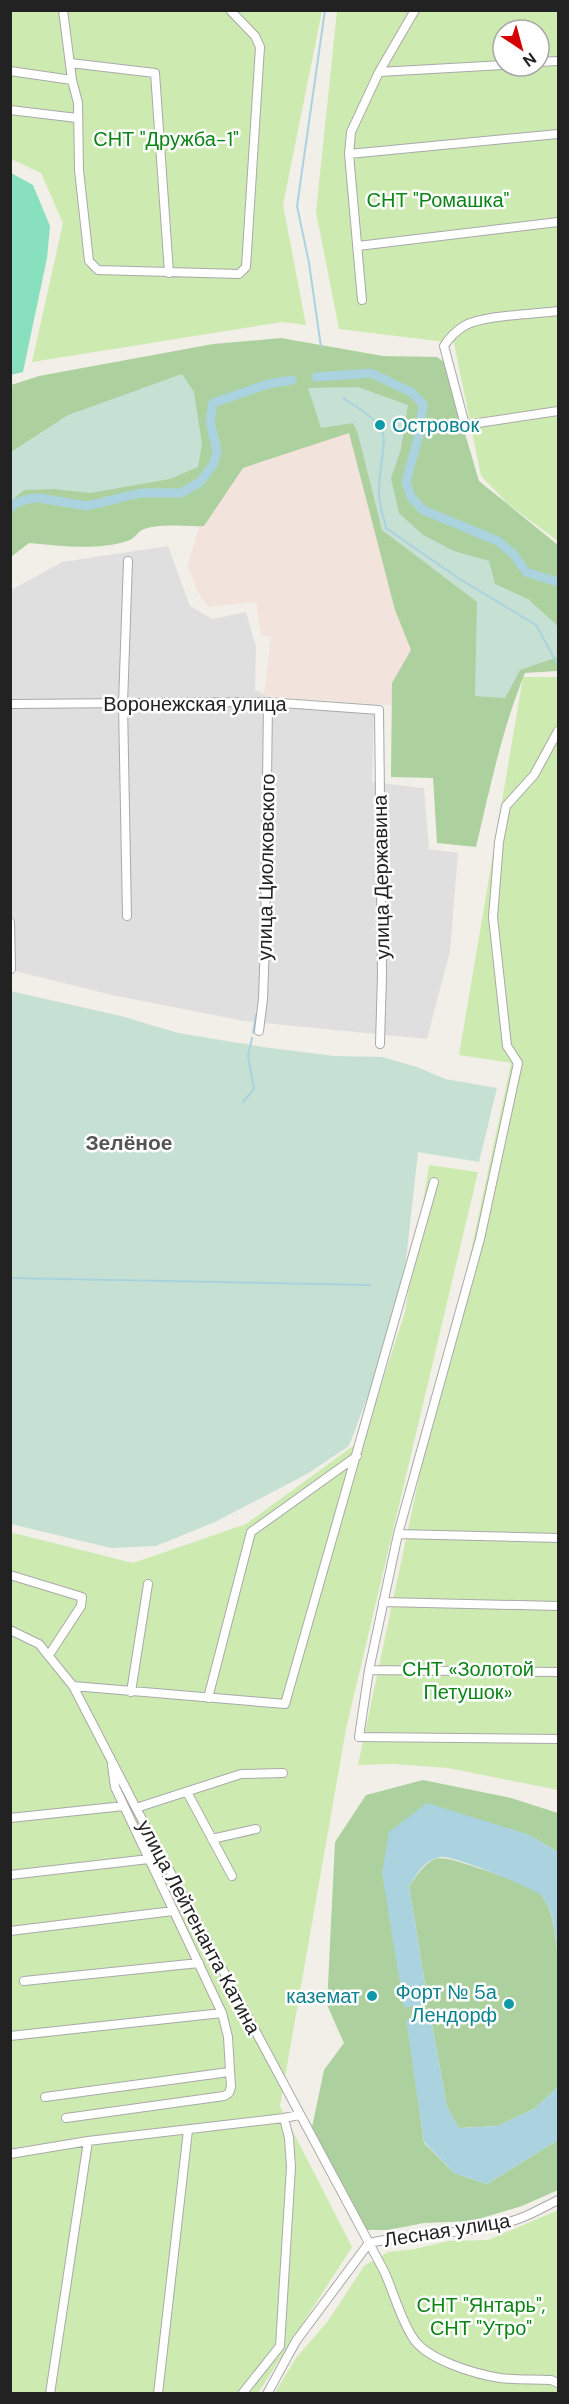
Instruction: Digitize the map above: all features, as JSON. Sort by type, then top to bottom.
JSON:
[{"type":"street","points":[[63,10],[72,80],[78,103],[79,170],[89,261],[92,267],[98,270],[239,274],[246,267],[260,47],[255,36],[230,10]]},
{"type":"street","points":[[362,300],[350,154],[351,132],[379,72],[415,10]]},
{"type":"street","points":[[70,63],[155,73],[169,273]]},
{"type":"street","points":[[379,72],[491,65]]},
{"type":"street","points":[[10,71],[72,80]]},
{"type":"street","points":[[10,110],[77,118]]},
{"type":"street","points":[[350,154],[558,134]]},
{"type":"street","points":[[358,246],[558,222]]},
{"type":"street","points":[[558,311],[483,320],[466,325],[451,336],[444,346],[465,425],[558,411]]},
{"type":"street","points":[[127,915],[123,704],[129,561]]},
{"type":"street","name":"Воронежская улица","points":[[10,704],[268,702],[380,710]]},
{"type":"street","name":"улица Циолковского","points":[[259,1031],[266,942],[268,702]]},
{"type":"street","name":"улица Державина","points":[[380,710],[382,975],[380,1044]]},
{"type":"street","points":[[558,731],[534,775],[506,806],[499,842],[493,917],[507,1046],[518,1063],[480,1239],[398,1534],[369,1670],[359,1737],[558,1739]]},
{"type":"street","points":[[10,922],[11,969]]},
{"type":"street","points":[[73,1686],[285,1704],[434,1182]]},
{"type":"street","points":[[208,1698],[251,1532],[357,1456]]},
{"type":"street","points":[[398,1534],[558,1538]]},
{"type":"street","points":[[10,1575],[82,1597],[81,1606],[49,1655]]},
{"type":"street","points":[[131,1692],[148,1584]]},
{"type":"street","points":[[383,1602],[558,1606]]},
{"type":"street","name":"улица Лейтенанта Катина","points":[[10,1630],[39,1644],[73,1686],[369,2243],[396,2298],[403,2321],[415,2341],[426,2352],[443,2362],[500,2378],[551,2380],[558,2383]]},
{"type":"street","points":[[369,1670],[558,1672]]},
{"type":"street","points":[[66,2118],[224,2096],[230,2093],[228,2037],[222,2013],[115,1787],[111,1758]]},
{"type":"street","points":[[136,1808],[241,1774],[283,1773]]},
{"type":"street","points":[[187,1791],[232,1876]]},
{"type":"street","points":[[10,1818],[124,1806]]},
{"type":"street","points":[[212,1839],[256,1829]]},
{"type":"street","points":[[10,1875],[149,1859]]},
{"type":"street","points":[[10,1931],[173,1911]]},
{"type":"street","points":[[24,1981],[199,1963]]},
{"type":"street","points":[[10,2036],[222,2013]]},
{"type":"street","points":[[45,2097],[229,2072]]},
{"type":"street","points":[[10,2154],[88,2141],[299,2115]]},
{"type":"street","points":[[242,2394],[280,2346],[291,2167],[289,2138],[284,2118]]},
{"type":"street","points":[[158,2394],[188,2130]]},
{"type":"street","points":[[50,2394],[88,2141]]},
{"type":"street","name":"Лесная улица","points":[[267,2394],[296,2341],[369,2243],[471,2230],[520,2218],[558,2200]]},
{"type":"shaded area","points":[[352,426],[467,689],[390,705],[264,696],[271,637],[261,635],[256,602],[208,607],[199,594],[187,566],[203,515],[238,461]]},
{"type":"shaded area","points":[[168,546],[190,606],[212,619],[246,612],[256,647],[255,690],[293,708],[374,713],[372,782],[424,788],[429,849],[458,853],[450,951],[427,1039],[244,1021],[112,995],[11,970],[11,590],[62,562]]},
{"type":"green space","name":"СНТ \"Дружба-1\"","points":[[11,11],[322,11],[283,205],[306,325],[282,322],[32,362],[63,223],[41,173],[11,159]]},
{"type":"green space","name":"СНТ \"Ромашка\"","points":[[337,11],[558,11],[558,541],[509,505],[481,476],[454,343],[339,329],[316,212]]},
{"type":"green space","points":[[11,173],[33,185],[50,226],[47,258],[23,372],[11,375]]},
{"type":"green space","points":[[281,338],[383,356],[437,357],[444,362],[479,481],[558,545],[558,674],[557,671],[525,673],[503,737],[476,847],[437,843],[433,778],[391,777],[392,683],[411,650],[395,610],[349,433],[243,468],[204,526],[151,527],[142,530],[130,540],[106,546],[80,547],[29,543],[11,557],[11,385],[39,376],[213,344]]},
{"type":"green space","points":[[182,374],[194,392],[202,444],[198,467],[170,479],[90,493],[54,489],[24,490],[11,501],[11,452],[68,415]]},
{"type":"green space","points":[[358,387],[408,405],[401,449],[391,478],[399,513],[423,535],[454,551],[489,561],[495,584],[528,599],[558,626],[558,657],[520,670],[505,698],[475,696],[477,602],[382,530],[358,434],[353,423],[321,428],[308,388]]},
{"type":"green space","name":"СНТ «Золотой Петушок»","points":[[523,677],[558,677],[558,1790],[448,1768],[394,1764],[358,1765],[435,1402],[452,1340],[511,1063],[459,1055]]},
{"type":"green space","points":[[10,991],[121,1016],[178,1033],[334,1056],[382,1057],[417,1067],[445,1079],[497,1088],[479,1162],[418,1152],[406,1260],[398,1304],[380,1363],[349,1446],[307,1474],[215,1522],[156,1546],[111,1548],[11,1524]]},
{"type":"green space","points":[[429,1165],[478,1172],[346,1729],[280,2106],[352,2247],[258,2393],[11,2393],[10,1532],[133,1563],[246,1524],[364,1438],[405,1312]]},
{"type":"green space","points":[[423,1780],[511,1798],[558,1813],[558,1852],[527,1834],[389,1832],[428,2003],[409,1886],[430,1862],[442,1858],[450,1859],[508,1878],[535,1890],[549,1907],[558,1955],[558,2087],[534,2109],[497,2126],[459,2128],[447,2107],[431,2019],[407,2021],[424,2143],[454,2173],[487,2184],[558,2140],[558,2190],[522,2206],[472,2221],[424,2223],[388,2230],[363,2230],[312,2127],[324,2070],[344,2043],[327,2005],[335,1842],[366,1795]]},
{"type":"green space","name":"СНТ \"Янтарь\", СНТ \"Утро\"","points":[[558,2210],[558,2393],[274,2394],[296,2358],[328,2321],[364,2266],[388,2252],[415,2249],[448,2241],[488,2240]]},
{"type":"water","points":[[427,1803],[527,1834],[558,1852],[558,1958],[552,1917],[542,1896],[525,1886],[477,1867],[450,1858],[437,1858],[423,1867],[409,1886],[428,2003],[404,2008],[382,1873],[389,1832]]},
{"type":"water","points":[[431,2019],[447,2107],[459,2128],[497,2126],[534,2109],[558,2087],[558,2140],[487,2184],[454,2173],[424,2142],[406,2020]]},
{"type":"waterway","points":[[321,347],[309,263],[297,206],[325,10]]},
{"type":"waterway","points":[[316,377],[371,373],[411,392],[423,404],[419,435],[406,481],[411,497],[423,510],[498,541],[514,555],[526,572],[558,582]]},
{"type":"waterway","points":[[10,508],[16,503],[39,498],[87,506],[140,493],[181,493],[200,482],[213,465],[217,452],[210,421],[213,403],[268,384],[292,380]]},
{"type":"waterway","points":[[343,398],[374,420],[381,428],[384,437],[379,496],[386,528],[458,578],[536,625],[558,665]]},
{"type":"waterway","points":[[253,1033],[256,1015]]},
{"type":"waterway","points":[[243,1102],[254,1089],[248,1056],[252,1038]]},
{"type":"waterway","points":[[10,1278],[370,1285]]},
{"type":"place","name":"Островок","points":[[380,425]]},
{"type":"place","name":"каземат","points":[[372,1996]]},
{"type":"place","name":"Форт № 5а Лендорф","points":[[509,2004]]},
{"type":"district","name":"Зелёное","points":[[129,1143]]}]
